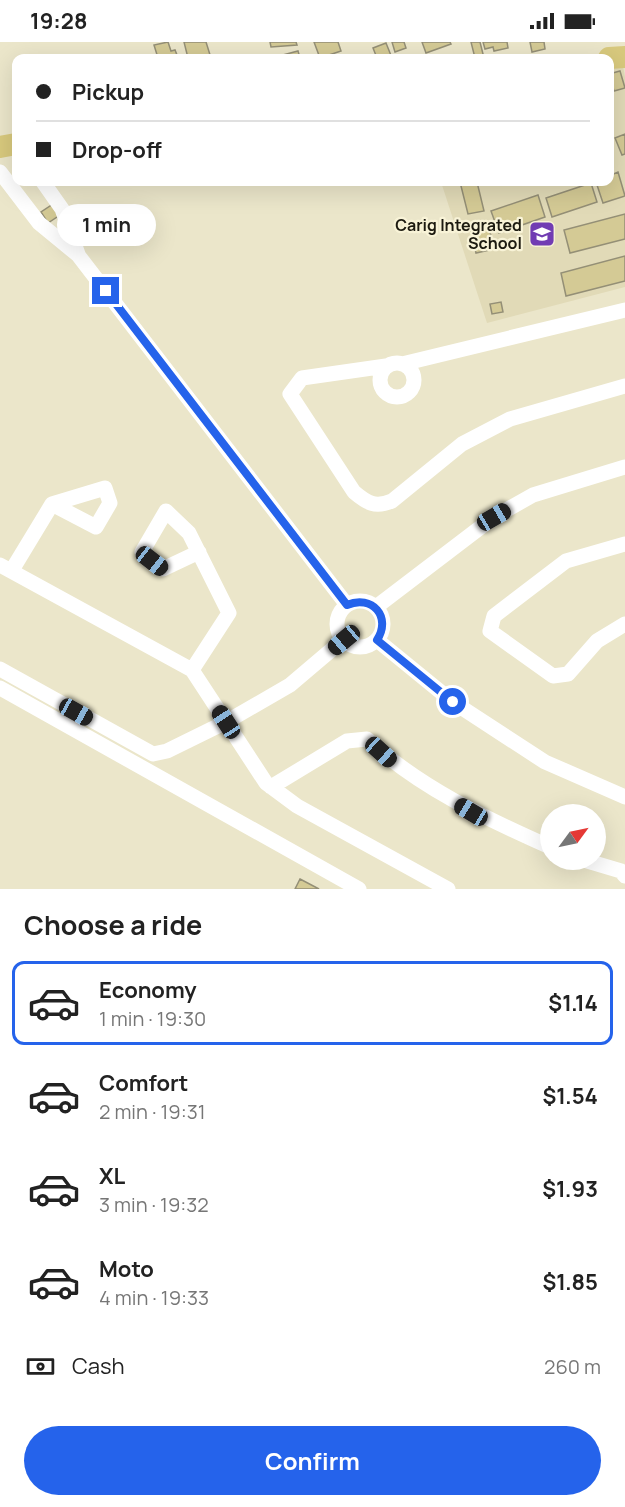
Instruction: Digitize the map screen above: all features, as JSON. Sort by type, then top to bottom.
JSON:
[{"type":"street","points":[[0,172],[39,223],[78,255],[347,605]]},
{"type":"street","points":[[46,186],[62,209],[78,255]]},
{"type":"street","points":[[625,310],[402,364],[302,378],[290,394],[354,492],[366,502],[380,506],[392,501],[462,444],[510,419],[625,386]]},
{"type":"street","points":[[386,366],[380,376],[381,387],[389,395],[399,396],[409,391],[413,381],[411,371],[402,364]]},
{"type":"street","points":[[376,607],[494,517],[533,495],[625,467]]},
{"type":"street","points":[[52,504],[6,567],[192,670],[266,783],[297,806],[448,889]]},
{"type":"street","points":[[625,544],[566,561],[494,616],[490,631],[553,676],[568,674],[597,641],[625,624]]},
{"type":"street","points":[[192,670],[229,613],[198,552]]},
{"type":"street","points":[[362,601],[376,607],[383,619],[383,627],[377,640],[364,647],[344,640],[339,633],[338,617],[347,605],[362,601]]},
{"type":"street","points":[[0,669],[153,754],[167,751],[226,722],[290,685],[344,640]]},
{"type":"street","points":[[377,640],[453,702],[545,762],[625,797]]},
{"type":"street","points":[[0,688],[359,889]]},
{"type":"street","points":[[271,787],[347,741],[367,739],[395,765],[471,812],[540,843]]},
{"type":"street","points":[[606,867],[621,871],[625,876]]},
{"type":"shaded area","name":"Carig Integrated School","points":[[623,66],[625,77],[625,287],[487,323],[442,186],[614,186],[614,68]]},
{"type":"building","points":[[168,42],[171,51],[175,50],[177,54],[157,54],[154,45]]},
{"type":"building","points":[[184,42],[206,42],[210,54],[187,54]]},
{"type":"building","points":[[270,42],[296,42],[297,45],[271,47]]},
{"type":"building","points":[[314,42],[338,42],[341,51],[318,54]]},
{"type":"building","points":[[392,42],[404,42],[406,48],[395,52]]},
{"type":"building","points":[[422,42],[450,42],[451,44],[426,53]]},
{"type":"building","points":[[471,42],[480,42],[483,54],[474,54]]},
{"type":"building","points":[[483,42],[507,42],[508,48],[494,51],[493,47],[485,49]]},
{"type":"building","points":[[530,42],[544,42],[545,49],[532,52]]},
{"type":"building","points":[[386,43],[390,54],[375,54],[373,48]]},
{"type":"building","points":[[620,71],[625,88],[614,91],[614,73]]},
{"type":"building","points":[[625,134],[625,154],[622,155],[615,138]]},
{"type":"building","points":[[618,172],[625,196],[603,203],[597,186],[614,186],[614,174]]},
{"type":"building","points":[[461,186],[478,186],[484,211],[468,214]]},
{"type":"building","points":[[582,186],[592,186],[597,202],[552,217],[546,198]]},
{"type":"building","points":[[538,195],[545,217],[499,233],[491,211]]},
{"type":"building","points":[[53,204],[60,215],[48,223],[41,212]]},
{"type":"building","points":[[625,214],[625,239],[570,253],[564,230]]},
{"type":"building","points":[[489,228],[494,249],[476,253],[471,232]]},
{"type":"building","points":[[625,256],[625,281],[566,296],[561,273]]},
{"type":"building","points":[[501,302],[503,312],[492,314],[490,304]]},
{"type":"building","points":[[300,879],[319,889],[295,889]]},
{"type":"place","name":"Carig Integrated School","points":[[542,234]]},
{"type":"route","points":[[106,291],[347,605],[362,601],[376,607],[383,619],[381,634],[377,640],[453,702]]}]
